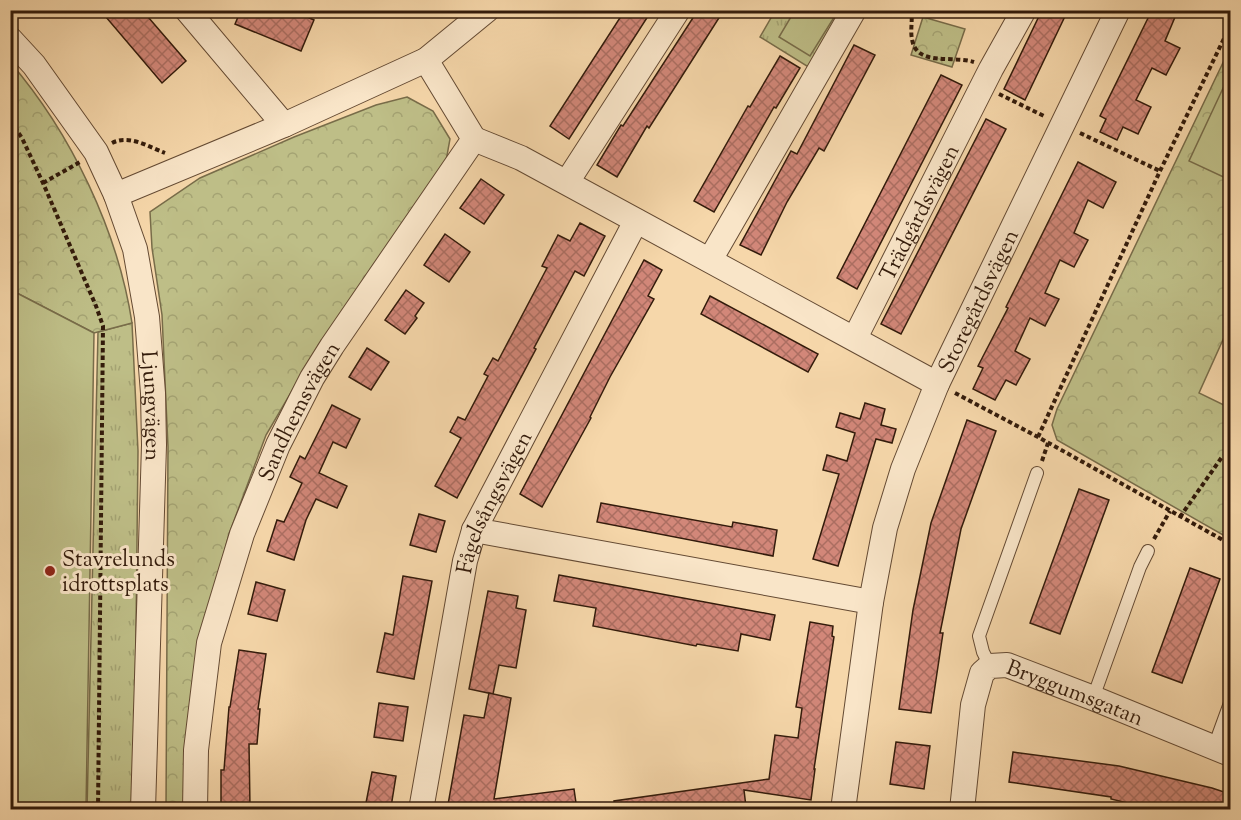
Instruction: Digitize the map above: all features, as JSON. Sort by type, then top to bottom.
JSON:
[{"type":"street","points":[[116,195],[284,125],[426,60],[487,10]]},
{"type":"street","points":[[567,182],[678,10]]},
{"type":"street","name":"Trädgårdsvägen","points":[[855,338],[987,77],[1024,10]]},
{"type":"street","name":"Storegårdsvägen","points":[[843,810],[871,602],[885,528],[900,479],[937,384],[1118,10]]},
{"type":"street","points":[[199,15],[284,125]]},
{"type":"street","points":[[710,260],[851,16]]},
{"type":"street","name":"Ljungvägen","points":[[10,39],[34,65],[96,152],[116,195],[135,249],[147,317],[153,393],[154,444],[143,810]]},
{"type":"street","points":[[426,60],[474,139],[521,158],[567,182],[937,384]]},
{"type":"street","name":"Sandhemsvägen","points":[[195,810],[196,750],[209,643],[242,534],[278,445],[312,378],[332,346],[474,139]]},
{"type":"street","name":"Fågelsångsvägen","points":[[421,810],[465,561],[474,530],[636,221]]},
{"type":"street","points":[[474,530],[871,602]]},
{"type":"street","name":"Bryggumsgatan","points":[[962,810],[974,705],[982,673],[990,666],[1006,665],[1222,751]]},
{"type":"lane","points":[[990,666],[979,636],[1037,473]]},
{"type":"lane","points":[[1093,698],[1140,567],[1148,551]]},
{"type":"lane","points":[[1222,751],[1230,703]]},
{"type":"path","points":[[911,10],[914,49],[922,56],[931,58],[962,58],[987,77]]},
{"type":"path","points":[[1038,437],[1160,171],[1230,26]]},
{"type":"path","points":[[1225,37],[1230,39]]},
{"type":"path","points":[[10,122],[22,138],[43,183],[103,326],[98,810]]},
{"type":"path","points":[[937,384],[1038,437],[1230,544]]},
{"type":"path","points":[[1180,517],[1222,457],[1230,453]]},
{"type":"path","points":[[1148,551],[1170,511]]},
{"type":"green space","points":[[795,10],[838,11],[810,56],[779,37]]},
{"type":"green space","points":[[775,11],[844,11],[810,68],[760,37]]},
{"type":"green space","points":[[923,17],[965,29],[952,67],[911,55]]},
{"type":"green space","points":[[1230,48],[1230,324],[1199,393],[1230,408],[1230,539],[1057,440],[1052,425],[1057,409]]},
{"type":"green space","points":[[10,62],[53,120],[89,185],[116,253],[132,323],[94,333],[11,290]]},
{"type":"green space","points":[[1225,84],[1230,87],[1230,180],[1189,161]]},
{"type":"green space","points":[[407,97],[433,111],[450,139],[446,161],[313,355],[266,435],[229,534],[200,644],[185,809],[166,809],[168,447],[162,315],[152,248],[150,212],[200,178],[294,137],[376,105]]},
{"type":"green space","name":"Stavrelunds idrottsplats","points":[[11,290],[94,333],[86,809],[11,809]]},
{"type":"green space","points":[[132,323],[138,451],[134,809],[87,810],[98,332]]},
{"type":"building","points":[[100,10],[142,10],[186,61],[162,83]]},
{"type":"building","points":[[241,10],[291,10],[314,20],[301,51],[235,24]]},
{"type":"building","points":[[625,10],[652,10],[569,139],[550,126]]},
{"type":"building","points":[[698,10],[724,10],[649,128],[647,126],[617,177],[597,165]]},
{"type":"building","points":[[1042,10],[1068,10],[1025,100],[1004,89]]},
{"type":"building","points":[[1152,10],[1178,10],[1165,41],[1180,48],[1166,75],[1152,68],[1136,100],[1151,107],[1138,134],[1123,127],[1117,140],[1100,132],[1106,119],[1100,116]]},
{"type":"building","points":[[854,45],[875,55],[824,151],[819,148],[787,202],[761,255],[740,245],[791,151],[797,154]]},
{"type":"building","points":[[780,56],[800,68],[776,108],[774,107],[714,212],[694,201],[748,106],[750,107]]},
{"type":"building","points":[[941,75],[962,85],[857,289],[837,278]]},
{"type":"building","points":[[986,119],[1006,129],[901,334],[881,324]]},
{"type":"building","points":[[1078,162],[1116,182],[1103,208],[1088,200],[1074,233],[1088,240],[1074,267],[1060,260],[1045,293],[1059,299],[1045,326],[1030,318],[1015,351],[1030,359],[1016,385],[1006,380],[995,400],[973,389],[983,368],[978,366]]},
{"type":"building","points":[[481,179],[504,195],[484,224],[460,208]]},
{"type":"building","points":[[580,223],[605,236],[584,276],[575,271],[457,498],[435,486],[461,438],[450,432],[458,417],[465,420],[488,376],[484,374],[493,358],[498,361],[547,268],[542,266],[558,235],[570,241]]},
{"type":"building","points":[[445,234],[470,252],[449,282],[424,265]]},
{"type":"building","points":[[644,260],[662,270],[648,296],[654,299],[542,507],[520,494]]},
{"type":"building","points":[[406,290],[424,303],[415,316],[417,318],[405,334],[385,320]]},
{"type":"building","points":[[710,296],[818,354],[808,372],[701,314]]},
{"type":"building","points":[[367,348],[389,362],[371,390],[349,377]]},
{"type":"building","points":[[865,403],[885,409],[881,425],[896,429],[892,443],[876,439],[838,566],[813,559],[839,474],[823,470],[827,455],[847,461],[855,433],[836,427],[840,413],[860,419]]},
{"type":"building","points":[[332,405],[360,419],[346,448],[333,442],[319,473],[347,486],[337,508],[316,499],[306,520],[294,560],[267,551],[277,520],[284,522],[302,483],[290,477],[300,456],[305,459]]},
{"type":"building","points":[[967,420],[996,431],[961,529],[940,633],[943,633],[931,713],[899,709],[913,610],[931,523]]},
{"type":"building","points":[[1079,489],[1109,500],[1060,634],[1030,623]]},
{"type":"building","points":[[601,503],[732,527],[733,522],[777,530],[773,556],[597,522]]},
{"type":"building","points":[[419,514],[445,521],[436,552],[410,545]]},
{"type":"building","points":[[1190,568],[1220,579],[1182,683],[1152,672]]},
{"type":"building","points":[[559,575],[775,615],[770,640],[741,634],[738,651],[697,644],[696,646],[593,626],[596,608],[554,601]]},
{"type":"building","points":[[403,576],[432,581],[414,679],[377,672],[385,633],[393,635]]},
{"type":"building","points":[[256,582],[285,590],[277,621],[248,614]]},
{"type":"building","points":[[488,591],[518,596],[516,608],[526,610],[516,668],[499,665],[493,694],[469,689]]},
{"type":"building","points":[[810,622],[833,626],[832,636],[834,637],[811,800],[744,790],[746,807],[730,810],[615,810],[614,801],[769,779],[775,735],[798,738],[802,708],[796,707]]},
{"type":"building","points":[[239,650],[266,654],[258,709],[260,709],[257,744],[249,744],[250,807],[221,807],[221,770],[224,770],[229,707]]},
{"type":"building","points":[[489,693],[511,698],[494,799],[574,789],[577,810],[447,810],[464,715],[484,718]]},
{"type":"building","points":[[379,703],[408,707],[403,741],[374,737]]},
{"type":"building","points":[[896,742],[930,746],[924,789],[890,784]]},
{"type":"building","points":[[1013,752],[1119,766],[1212,788],[1230,794],[1230,810],[1156,810],[1111,799],[1111,797],[1009,782]]},
{"type":"building","points":[[372,772],[396,776],[391,807],[366,803]]},
{"type":"place","name":"Stavrelunds idrottsplats","points":[[50,571]]}]
